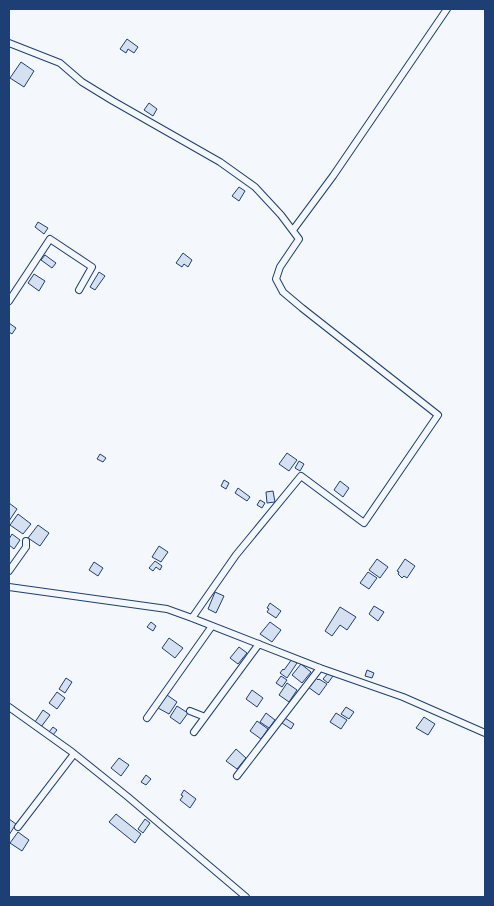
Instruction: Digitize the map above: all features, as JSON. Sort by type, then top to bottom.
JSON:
[{"type":"street","points":[[293,230],[333,176],[447,9]]},
{"type":"street","points":[[9,43],[60,63],[82,82],[120,106],[220,162],[255,187],[281,215],[299,239],[280,267],[276,279],[283,292],[438,414],[364,523],[301,476],[236,555],[192,618]]},
{"type":"street","points":[[9,301],[50,239],[92,268],[79,290]]},
{"type":"street","points":[[9,571],[26,547],[26,541]]},
{"type":"street","points":[[9,587],[167,609],[320,668],[402,697],[485,733]]},
{"type":"street","points":[[147,718],[212,626]]},
{"type":"street","points":[[194,732],[259,644]]},
{"type":"street","points":[[237,776],[320,668]]},
{"type":"street","points":[[9,707],[74,754],[128,797],[246,897]]},
{"type":"street","points":[[190,711],[205,717]]},
{"type":"street","points":[[18,827],[74,754]]},
{"type":"building","points":[[127,39],[138,47],[134,53],[128,49],[126,53],[120,49]]},
{"type":"building","points":[[21,62],[34,71],[24,87],[10,78]]},
{"type":"building","points":[[149,103],[157,109],[153,116],[144,110]]},
{"type":"building","points":[[239,187],[245,191],[239,201],[232,196]]},
{"type":"building","points":[[38,222],[48,228],[44,234],[35,227]]},
{"type":"building","points":[[183,253],[192,260],[188,267],[184,264],[182,267],[176,263]]},
{"type":"building","points":[[45,255],[56,263],[52,268],[41,260]]},
{"type":"building","points":[[99,272],[105,276],[95,290],[90,287]]},
{"type":"building","points":[[34,274],[45,281],[39,291],[28,283]]},
{"type":"building","points":[[9,323],[16,328],[12,334],[9,332]]},
{"type":"building","points":[[287,453],[297,460],[289,471],[279,464]]},
{"type":"building","points":[[100,454],[106,458],[103,462],[97,459]]},
{"type":"building","points":[[299,461],[304,464],[300,471],[295,468]]},
{"type":"building","points":[[224,480],[229,483],[226,489],[221,486]]},
{"type":"building","points":[[340,481],[349,488],[343,497],[334,490]]},
{"type":"building","points":[[238,488],[250,497],[247,501],[235,493]]},
{"type":"building","points":[[273,491],[275,502],[267,503],[266,492]]},
{"type":"building","points":[[260,500],[265,503],[262,508],[257,505]]},
{"type":"building","points":[[9,503],[17,509],[9,521]]},
{"type":"building","points":[[18,514],[31,524],[23,534],[10,525]]},
{"type":"building","points":[[38,525],[49,533],[40,546],[28,538]]},
{"type":"building","points":[[12,534],[20,540],[14,549],[9,545],[9,539]]},
{"type":"building","points":[[159,546],[168,552],[161,562],[152,557]]},
{"type":"building","points":[[377,559],[388,567],[380,578],[369,570]]},
{"type":"building","points":[[405,559],[415,566],[407,578],[404,576],[402,578],[397,571]]},
{"type":"building","points":[[155,561],[162,566],[160,570],[156,567],[153,571],[149,568]]},
{"type":"building","points":[[94,562],[103,568],[98,576],[89,570]]},
{"type":"building","points":[[368,572],[377,578],[369,589],[360,583]]},
{"type":"building","points":[[215,592],[224,596],[216,613],[208,609]]},
{"type":"building","points":[[270,603],[281,611],[276,618],[267,612]]},
{"type":"building","points":[[374,606],[384,612],[378,621],[369,614]]},
{"type":"building","points":[[340,607],[356,617],[347,630],[340,625],[332,636],[325,631]]},
{"type":"building","points":[[151,622],[156,626],[153,631],[147,627]]},
{"type":"building","points":[[270,622],[281,630],[272,642],[260,634]]},
{"type":"building","points":[[169,638],[183,648],[175,658],[162,648]]},
{"type":"building","points":[[239,647],[247,653],[238,664],[230,658]]},
{"type":"building","points":[[292,659],[297,663],[287,678],[280,673]]},
{"type":"building","points":[[301,664],[311,672],[302,683],[292,675]]},
{"type":"building","points":[[367,670],[374,673],[372,678],[365,676]]},
{"type":"building","points":[[328,673],[333,676],[328,683],[323,679]]},
{"type":"building","points":[[281,676],[287,680],[282,687],[276,683]]},
{"type":"building","points":[[315,677],[327,684],[319,695],[308,687]]},
{"type":"building","points":[[66,678],[72,682],[65,693],[59,689]]},
{"type":"building","points":[[287,683],[297,690],[289,702],[279,695]]},
{"type":"building","points":[[252,690],[263,698],[257,707],[246,699]]},
{"type":"building","points":[[57,692],[65,698],[57,709],[49,703]]},
{"type":"building","points":[[167,695],[177,702],[169,714],[158,708]]},
{"type":"building","points":[[177,706],[188,713],[180,724],[170,717]]},
{"type":"building","points":[[346,707],[354,712],[349,719],[341,714]]},
{"type":"building","points":[[43,710],[50,715],[41,727],[35,722]]},
{"type":"building","points":[[266,713],[275,720],[269,728],[260,722]]},
{"type":"building","points":[[336,713],[347,720],[341,729],[330,722]]},
{"type":"building","points":[[424,717],[435,724],[428,735],[416,728]]},
{"type":"building","points":[[285,718],[294,724],[291,729],[282,723]]},
{"type":"building","points":[[257,721],[268,729],[261,739],[250,731]]},
{"type":"building","points":[[53,727],[57,730],[53,735],[49,732]]},
{"type":"building","points":[[236,749],[246,758],[237,769],[226,761]]},
{"type":"building","points":[[119,758],[129,765],[121,776],[111,768]]},
{"type":"building","points":[[146,775],[151,779],[146,785],[141,782]]},
{"type":"building","points":[[184,790],[196,799],[190,808],[180,800]]},
{"type":"building","points":[[116,814],[141,834],[135,843],[109,822]]},
{"type":"building","points":[[9,819],[16,824],[9,835]]},
{"type":"building","points":[[145,819],[150,823],[143,833],[138,829]]},
{"type":"building","points":[[18,832],[29,840],[22,851],[10,843]]}]
